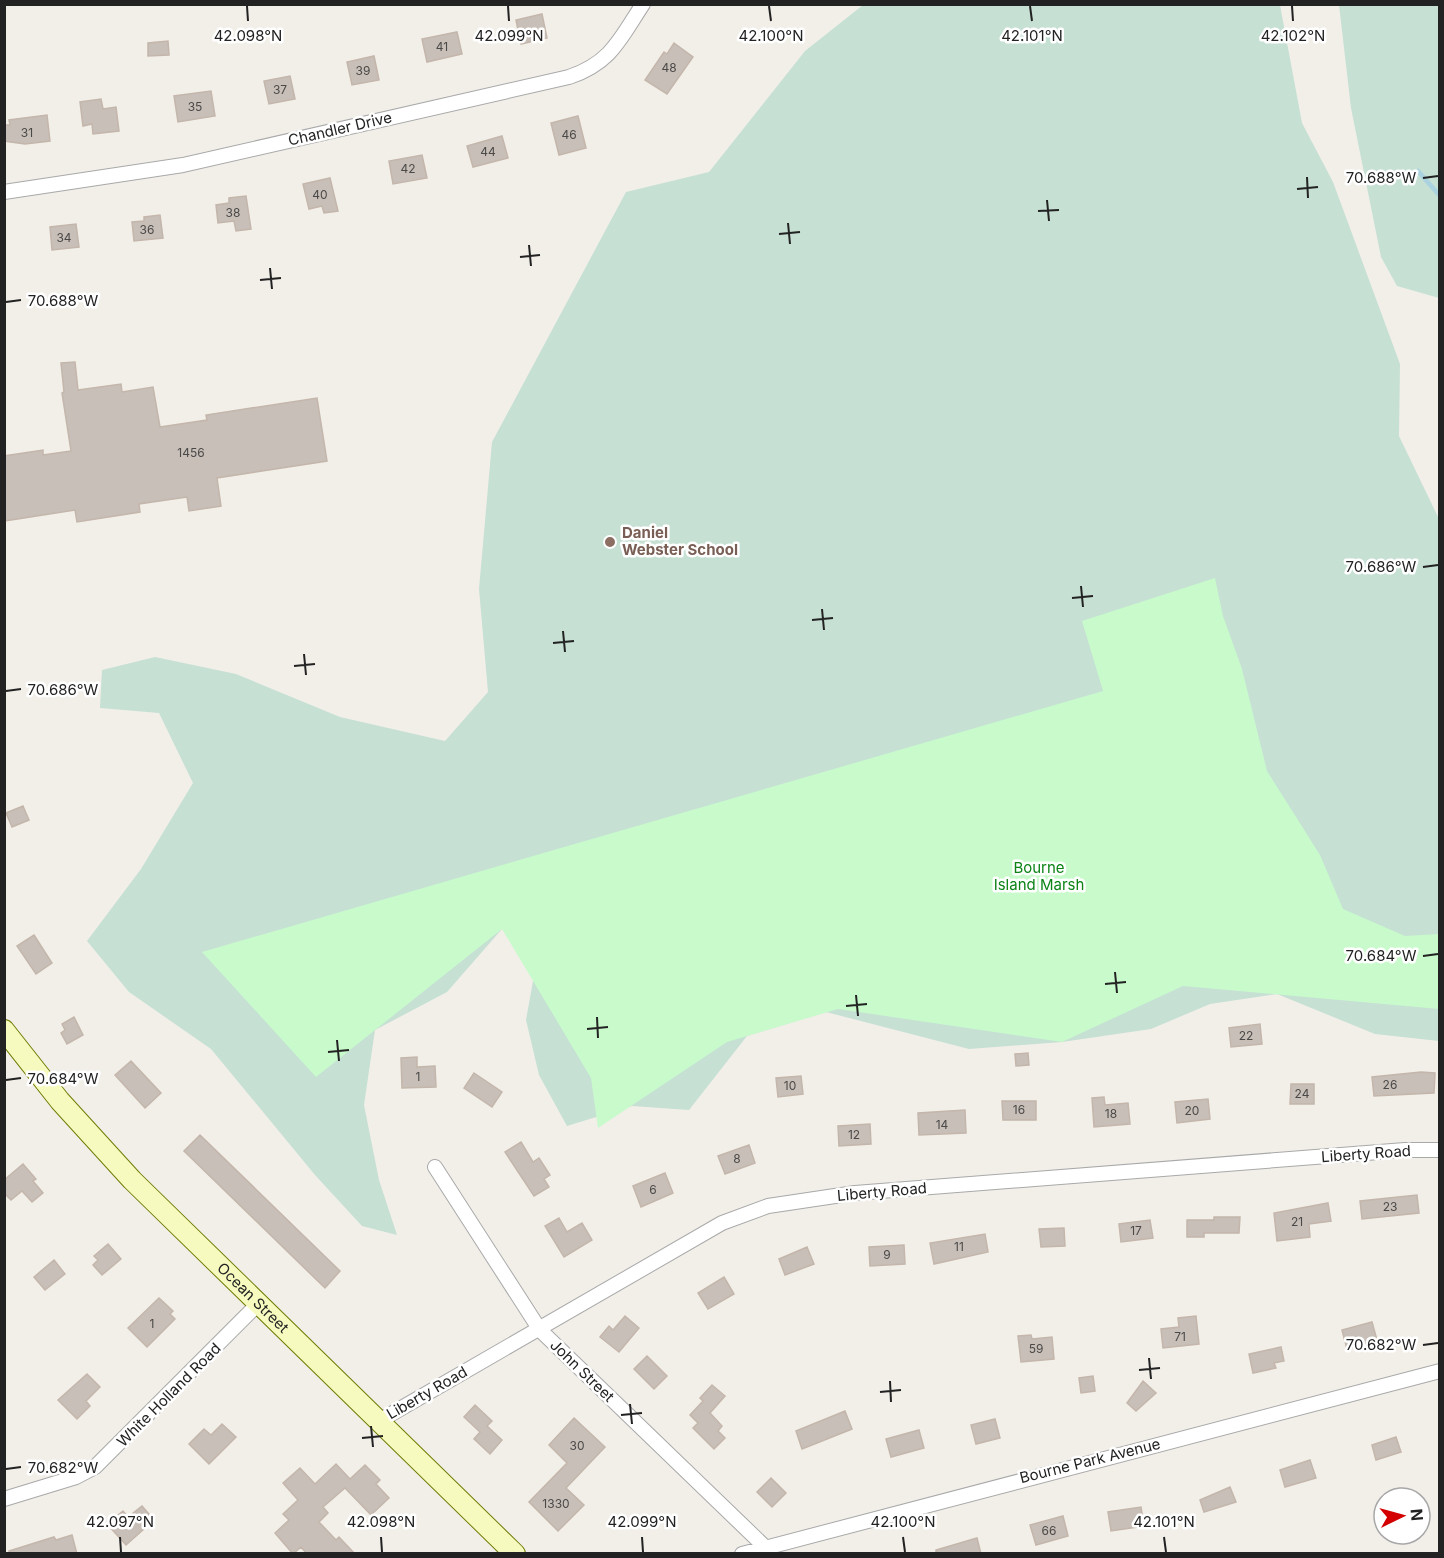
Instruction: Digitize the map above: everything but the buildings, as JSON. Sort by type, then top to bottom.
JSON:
[{"type":"main road","name":"Ocean Street","points":[[4,1030],[89,1135],[183,1232],[259,1303],[515,1554]]},
{"type":"street","name":"Chandler Drive","points":[[4,192],[183,165],[569,77],[597,66],[609,55],[643,4]]},
{"type":"street","name":"Liberty Road","points":[[379,1421],[722,1223],[768,1206],[855,1193],[1405,1150],[1440,1150]]},
{"type":"street","name":"John Street","points":[[435,1167],[540,1330],[765,1547]]},
{"type":"street","name":"White Holland Road","points":[[4,1499],[76,1478],[95,1467],[259,1303]]},
{"type":"street","name":"Bourne Park Avenue","points":[[742,1554],[1440,1371]]},
{"type":"green space","points":[[863,5],[1280,5],[1302,123],[1333,182],[1400,364],[1399,436],[1439,519],[1439,1041],[1375,1034],[1277,994],[1210,1004],[1151,1029],[1062,1042],[969,1049],[826,1012],[747,1036],[689,1110],[632,1106],[567,1126],[539,1075],[526,1020],[542,931],[502,929],[447,992],[375,1030],[364,1105],[379,1180],[397,1235],[362,1226],[315,1175],[211,1049],[129,992],[87,941],[141,869],[193,783],[159,713],[100,708],[102,670],[155,657],[236,674],[340,717],[445,741],[488,692],[479,589],[492,442],[626,192],[709,172],[805,51]]},
{"type":"green space","points":[[1339,5],[1439,5],[1439,298],[1397,286],[1381,257],[1351,108]]},
{"type":"green space","name":"Bourne Island Marsh","points":[[1215,578],[1223,616],[1242,669],[1267,771],[1320,855],[1343,909],[1405,936],[1439,934],[1439,1009],[1183,986],[1062,1042],[838,1009],[727,1042],[598,1128],[591,1078],[502,929],[316,1077],[202,952],[1103,691],[1082,621]]},
{"type":"waterway","points":[[1418,171],[1440,196]]},
{"type":"place","name":"Daniel Webster School","points":[[610,542]]}]
